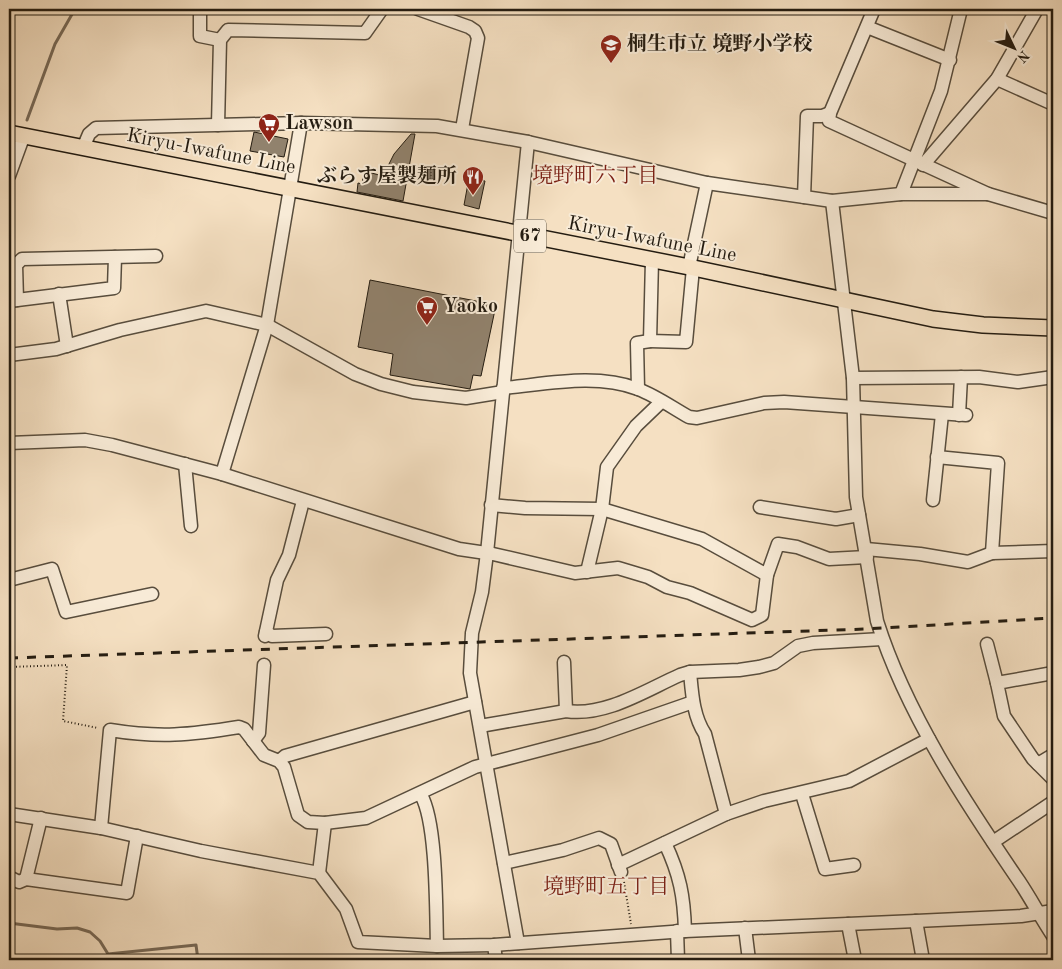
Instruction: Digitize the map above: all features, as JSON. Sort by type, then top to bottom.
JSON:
[{"type":"main road","name":"Kiryu-Iwafune Line","points":[[9,133],[691,267],[845,301],[954,322],[1053,328]]},
{"type":"street","points":[[200,9],[200,36],[220,40]]},
{"type":"street","points":[[218,125],[220,40],[228,30],[365,33],[382,9]]},
{"type":"street","points":[[418,9],[469,27],[475,31],[478,38],[462,129]]},
{"type":"street","points":[[874,9],[830,113],[829,122],[988,194],[1053,213]]},
{"type":"street","points":[[901,194],[918,163],[950,60],[961,9]]},
{"type":"street","points":[[918,163],[997,79],[1037,9]]},
{"type":"street","points":[[867,26],[950,60]]},
{"type":"street","points":[[997,79],[1053,104]]},
{"type":"street","points":[[804,198],[807,116],[822,116],[830,113]]},
{"type":"street","points":[[222,474],[267,325],[301,123]]},
{"type":"street","points":[[83,148],[89,134],[96,128],[301,123],[437,126],[528,142],[707,183],[804,198],[832,201],[901,194],[988,194]]},
{"type":"street","points":[[9,176],[24,135]]},
{"type":"street","points":[[518,943],[470,673],[472,633],[482,592],[487,552],[528,142]]},
{"type":"street","points":[[638,389],[636,343],[650,341],[686,342],[691,267],[707,183]]},
{"type":"street","points":[[832,201],[853,378],[856,498],[882,640],[930,739],[961,796],[1053,936]]},
{"type":"street","points":[[116,257],[114,288],[13,301],[18,261],[116,257],[156,256]]},
{"type":"street","points":[[650,341],[652,260]]},
{"type":"street","points":[[59,294],[68,346]]},
{"type":"street","points":[[9,355],[68,346],[175,316],[206,311],[267,325],[355,374],[381,384],[413,392],[466,398],[503,390],[576,381],[606,382],[638,389],[661,402],[697,418],[764,402],[962,415],[961,377]]},
{"type":"street","points":[[853,378],[979,377],[1018,382],[1053,377]]},
{"type":"street","points":[[587,572],[602,508],[607,467],[636,426],[661,402]]},
{"type":"street","points":[[932,500],[942,414]]},
{"type":"street","points":[[9,443],[85,440],[186,464],[459,549],[487,552],[560,571],[587,572],[618,568],[648,577],[667,587],[690,593],[752,620],[762,615],[767,575],[778,544],[797,547],[824,558],[866,553],[920,554],[968,562],[992,553],[1053,552]]},
{"type":"street","points":[[937,457],[998,463],[992,553]]},
{"type":"street","points":[[186,464],[191,526]]},
{"type":"street","points":[[303,501],[289,555],[277,580],[266,634],[272,636],[326,634]]},
{"type":"street","points":[[491,505],[525,508],[602,508],[702,539],[767,575]]},
{"type":"street","points":[[760,507],[836,519],[859,515]]},
{"type":"street","points":[[9,580],[52,569],[66,612],[152,594]]},
{"type":"street","points":[[480,726],[566,710],[574,712],[607,707],[690,672],[739,670],[774,663],[798,646],[814,643],[882,640]]},
{"type":"street","points":[[987,644],[1004,716],[1038,764],[1053,779]]},
{"type":"street","points":[[564,662],[566,710]]},
{"type":"street","points":[[253,741],[259,733],[264,665]]},
{"type":"street","points":[[690,672],[693,702],[700,726],[705,734],[726,814]]},
{"type":"street","points":[[997,683],[1053,672]]},
{"type":"street","points":[[279,761],[284,756],[475,702]]},
{"type":"street","points":[[101,828],[110,730],[160,736],[198,734],[239,727],[244,729],[264,755],[279,761],[288,778],[298,815],[308,822],[325,823],[374,816],[486,764],[598,735],[693,702]]},
{"type":"street","points":[[504,863],[563,850],[599,838],[611,844],[620,869],[665,843],[726,814],[764,801],[802,794],[849,781],[930,739]]},
{"type":"street","points":[[1038,764],[1053,755]]},
{"type":"street","points":[[802,794],[825,869],[854,865]]},
{"type":"street","points":[[421,795],[425,802],[433,847],[437,946]]},
{"type":"street","points":[[993,842],[1053,802]]},
{"type":"street","points":[[9,814],[101,828],[201,852],[319,873],[340,900],[358,942],[437,946],[494,945],[681,931],[916,922],[1053,911]]},
{"type":"street","points":[[26,879],[41,818]]},
{"type":"street","points":[[319,873],[325,823]]},
{"type":"street","points":[[9,877],[19,882],[26,879],[127,893],[137,836]]},
{"type":"street","points":[[665,843],[681,881],[684,898],[678,960]]},
{"type":"street","points":[[916,922],[923,960]]},
{"type":"street","points":[[848,924],[855,960]]},
{"type":"street","points":[[745,928],[749,960]]},
{"type":"street","points":[[494,945],[496,960]]},
{"type":"path","points":[[9,667],[67,665],[63,721],[110,730]]},
{"type":"path","points":[[620,869],[626,890],[632,935]]},
{"type":"building","points":[[254,132],[288,139],[284,157],[250,151]]},
{"type":"building","points":[[411,134],[415,134],[403,201],[357,192],[358,183],[362,184],[364,171],[383,176],[394,154]]},
{"type":"building","points":[[469,178],[485,181],[479,209],[464,205]]},
{"type":"building","name":"Yaoko","points":[[370,280],[496,305],[481,376],[473,375],[470,389],[390,375],[393,354],[358,347]]},
{"type":"waterway","points":[[27,120],[55,44],[75,9]]},
{"type":"waterway","points":[[9,923],[57,929],[77,928],[90,932],[100,941],[108,954]]},
{"type":"waterway","points":[[102,960],[108,954],[196,945],[198,960]]},
{"type":"railway","points":[[9,658],[866,629],[1053,618]]},
{"type":"place","name":"桐生市立 境野小学校","points":[[611,64]]},
{"type":"place","name":"Lawson","points":[[269,143]]},
{"type":"place","name":"ぶらす屋製麺所","points":[[473,196]]},
{"type":"place","name":"Yaoko","points":[[427,326]]},
{"type":"district","name":"境野町六丁目","points":[[595,176]]},
{"type":"district","name":"境野町五丁目","points":[[606,887]]}]
